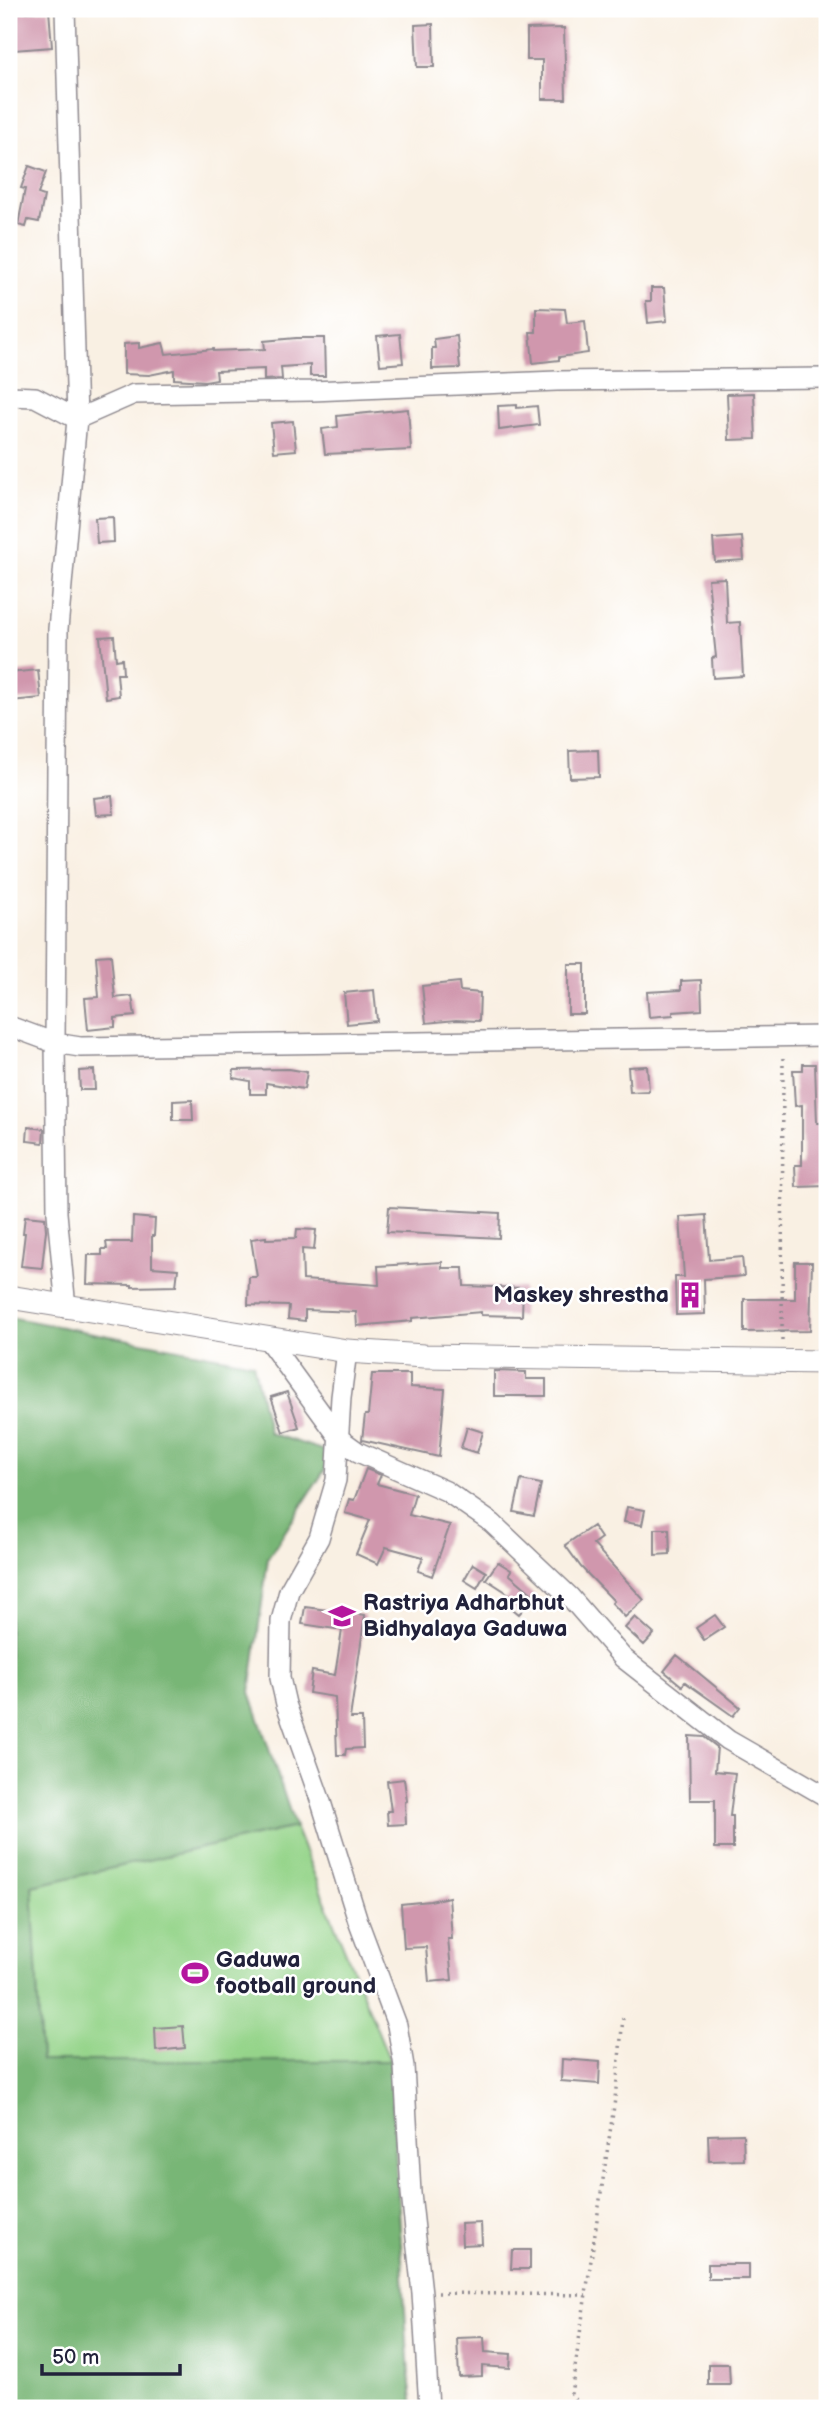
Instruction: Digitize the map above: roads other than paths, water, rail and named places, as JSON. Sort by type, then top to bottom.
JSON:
[{"type":"street","points":[[65,9],[77,419],[58,629],[55,1043],[57,1213],[66,1308]]},
{"type":"street","points":[[77,419],[134,394],[312,391],[557,381],[827,378]]},
{"type":"street","points":[[9,396],[35,397],[77,419]]},
{"type":"street","points":[[9,1026],[55,1043],[80,1047],[827,1036]]},
{"type":"street","points":[[9,1297],[347,1351],[424,1356],[827,1362]]},
{"type":"street","points":[[268,1339],[340,1439],[358,1452],[446,1491],[492,1523],[570,1597],[622,1658],[728,1740],[827,1797]]},
{"type":"street","points":[[347,1351],[336,1480],[319,1538],[289,1591],[281,1621],[280,1678],[286,1704],[321,1802],[358,1921],[397,2025],[404,2066],[411,2193],[422,2293],[429,2408]]},
{"type":"place","name":"Maskey shrestha","points":[[690,1295]]},
{"type":"place","name":"Rastriya Adharbhut Bidhyalaya Gaduwa","points":[[342,1616]]},
{"type":"place","name":"Gaduwa football ground","points":[[195,1973]]}]
